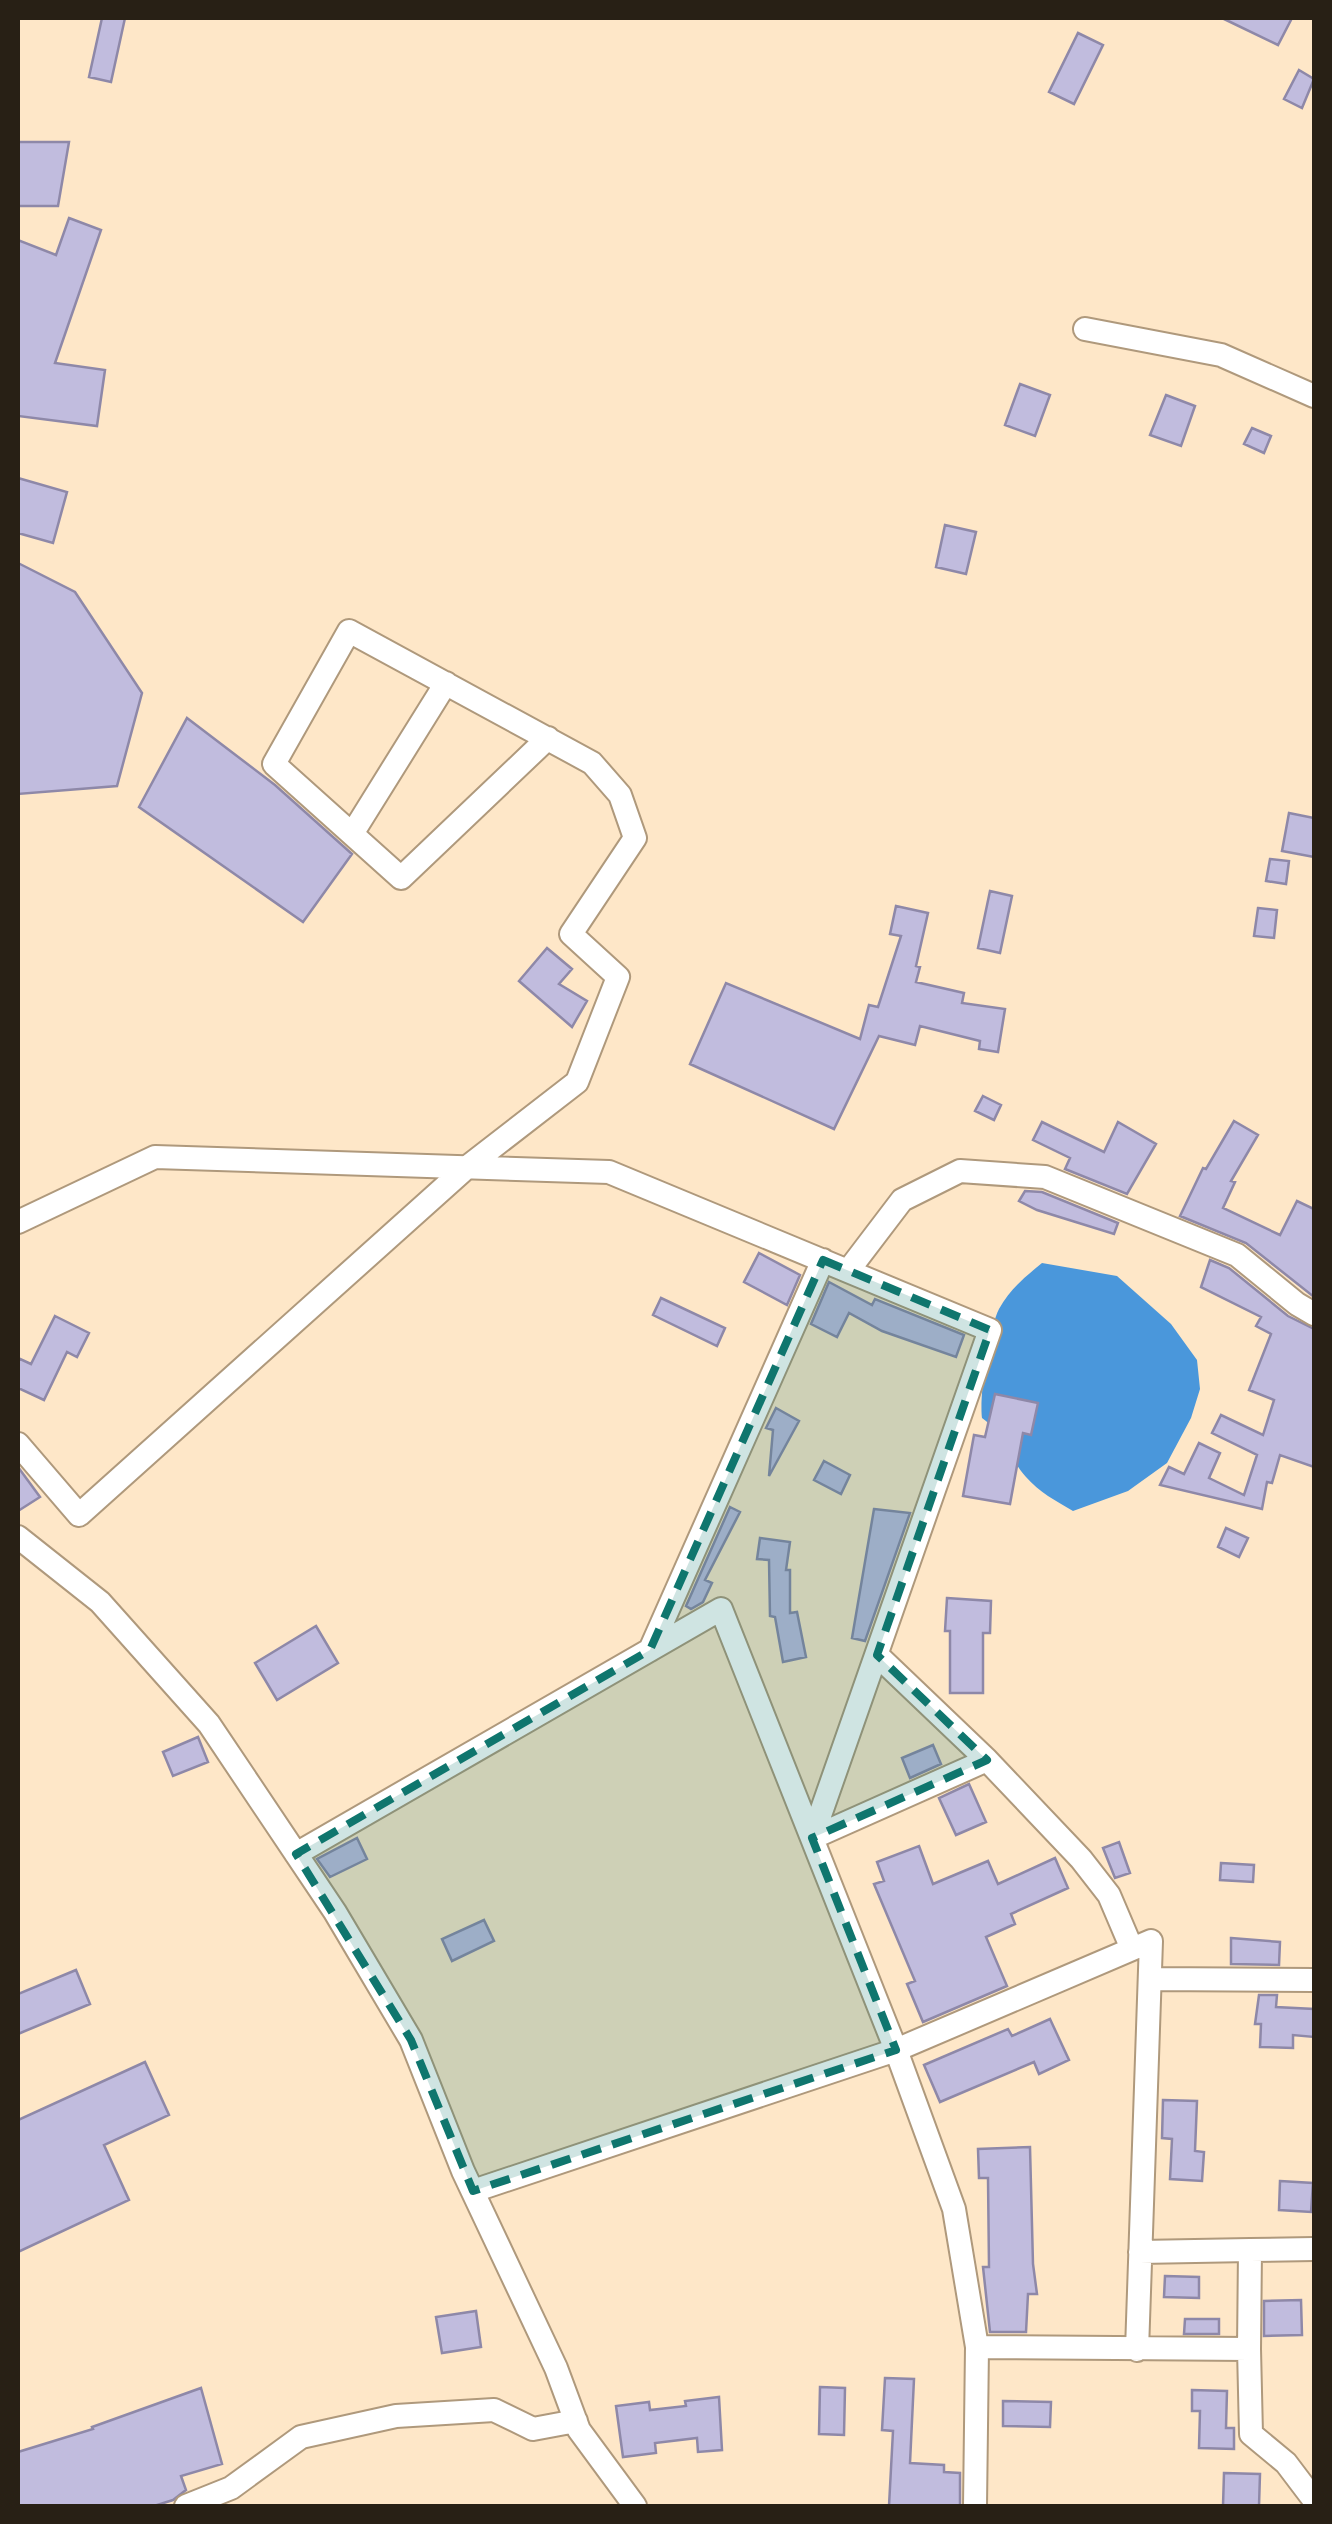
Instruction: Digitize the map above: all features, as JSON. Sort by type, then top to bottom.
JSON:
[{"type":"street","points":[[1084,328],[1220,355],[1314,396]]},
{"type":"street","points":[[18,1444],[79,1515],[466,1168],[577,1082],[618,977],[571,934],[635,838],[620,796],[592,762],[548,738],[446,683],[349,631],[274,764],[401,878],[548,738]]},
{"type":"street","points":[[352,834],[446,683]]},
{"type":"street","points":[[18,1222],[155,1157],[609,1172],[990,1330],[812,1838]]},
{"type":"street","points":[[848,1271],[902,1200],[960,1171],[1045,1177],[1237,1255],[1314,1314]]},
{"type":"street","points":[[650,1650],[823,1260]]},
{"type":"street","points":[[18,1537],[100,1602],[209,1724],[296,1854],[411,2040],[473,2191],[556,2368],[579,2430],[635,2506]]},
{"type":"street","points":[[296,1854],[722,1609],[896,2050],[954,2209],[977,2346],[975,2506]]},
{"type":"street","points":[[877,1655],[987,1760],[1082,1859],[1109,1895],[1132,1949]]},
{"type":"street","points":[[812,1838],[987,1760]]},
{"type":"street","points":[[473,2191],[896,2050],[1151,1941],[1136,2350]]},
{"type":"street","points":[[1150,1980],[1314,1980]]},
{"type":"street","points":[[1140,2252],[1314,2249]]},
{"type":"street","points":[[1250,2250],[1251,2434],[1286,2463],[1314,2500]]},
{"type":"street","points":[[977,2346],[1249,2349]]},
{"type":"street","points":[[186,2506],[231,2488],[302,2437],[396,2416],[494,2410],[533,2429],[576,2422]]},
{"type":"highlighted area","points":[[823,1260],[990,1330],[877,1655],[987,1760],[812,1838],[896,2050],[473,2191],[411,2040],[296,1854],[650,1650]]},
{"type":"water","points":[[1042,1263],[1117,1276],[1171,1324],[1197,1360],[1200,1389],[1191,1418],[1167,1463],[1128,1491],[1073,1511],[1031,1482],[996,1431],[982,1418],[986,1363],[995,1318],[1013,1289]]},
{"type":"building","points":[[102,18],[125,18],[111,82],[89,77]]},
{"type":"building","points":[[1222,18],[1292,18],[1278,45]]},
{"type":"building","points":[[1078,33],[1103,45],[1074,104],[1049,92]]},
{"type":"building","points":[[1299,70],[1314,79],[1302,108],[1284,99]]},
{"type":"building","points":[[18,142],[69,142],[58,206],[18,206]]},
{"type":"building","points":[[69,218],[101,230],[55,363],[105,370],[97,426],[18,416],[18,240],[56,255]]},
{"type":"building","points":[[1020,384],[1050,395],[1035,436],[1005,425]]},
{"type":"building","points":[[1166,395],[1195,406],[1181,446],[1150,435]]},
{"type":"building","points":[[1252,428],[1271,436],[1264,453],[1244,444]]},
{"type":"building","points":[[18,478],[67,492],[53,543],[18,533]]},
{"type":"building","points":[[945,525],[976,532],[966,574],[936,567]]},
{"type":"building","points":[[18,563],[75,592],[142,693],[117,786],[18,794]]},
{"type":"building","points":[[187,718],[275,785],[352,854],[303,922],[139,807]]},
{"type":"building","points":[[1289,813],[1314,818],[1314,857],[1282,851]]},
{"type":"building","points":[[1270,859],[1289,861],[1286,884],[1266,881]]},
{"type":"building","points":[[990,891],[1012,896],[1000,953],[978,948]]},
{"type":"building","points":[[896,906],[928,913],[916,982],[964,993],[962,1003],[1005,1009],[998,1052],[979,1049],[980,1041],[920,1026],[915,1045],[879,1036],[834,1129],[690,1064],[726,983],[860,1039],[869,1005],[878,1007],[901,936],[890,934]]},
{"type":"building","points":[[1258,908],[1277,910],[1274,938],[1254,936]]},
{"type":"building","points":[[547,948],[572,969],[559,984],[587,1001],[572,1027],[519,981]]},
{"type":"building","points":[[983,1096],[1001,1105],[994,1120],[975,1111]]},
{"type":"building","points":[[1234,1121],[1258,1135],[1231,1181],[1235,1182],[1223,1208],[1280,1235],[1297,1201],[1314,1209],[1314,1297],[1246,1243],[1180,1216],[1203,1168],[1206,1169]]},
{"type":"building","points":[[1042,1122],[1104,1152],[1118,1122],[1156,1144],[1127,1194],[1065,1169],[1070,1158],[1033,1140]]},
{"type":"building","points":[[1025,1191],[1042,1192],[1118,1223],[1114,1234],[1037,1210],[1019,1201]]},
{"type":"building","points":[[759,1253],[800,1275],[787,1305],[744,1282]]},
{"type":"building","points":[[1210,1260],[1229,1268],[1288,1316],[1314,1329],[1314,1467],[1280,1455],[1272,1483],[1267,1482],[1262,1509],[1160,1485],[1169,1467],[1184,1474],[1199,1443],[1220,1453],[1209,1478],[1244,1495],[1257,1455],[1212,1433],[1221,1415],[1263,1435],[1274,1400],[1249,1390],[1271,1334],[1256,1326],[1261,1317],[1201,1287]]},
{"type":"building","points":[[829,1282],[872,1305],[875,1299],[964,1335],[956,1357],[882,1331],[849,1313],[837,1337],[811,1324]]},
{"type":"building","points":[[661,1298],[725,1328],[717,1346],[653,1315]]},
{"type":"building","points":[[55,1316],[89,1333],[77,1357],[67,1352],[44,1400],[18,1388],[18,1358],[31,1364]]},
{"type":"building","points":[[995,1394],[1038,1403],[1031,1435],[1023,1433],[1010,1504],[963,1496],[974,1435],[985,1437]]},
{"type":"building","points":[[776,1408],[799,1421],[769,1476],[773,1430],[766,1428]]},
{"type":"building","points":[[824,1461],[850,1475],[841,1494],[814,1480]]},
{"type":"building","points":[[18,1467],[40,1497],[18,1511]]},
{"type":"building","points":[[730,1507],[740,1512],[705,1580],[712,1583],[703,1602],[691,1609],[686,1606]]},
{"type":"building","points":[[874,1509],[910,1513],[865,1641],[852,1638]]},
{"type":"building","points":[[1226,1528],[1248,1538],[1239,1557],[1218,1547]]},
{"type":"building","points":[[760,1538],[790,1542],[786,1570],[790,1570],[790,1613],[797,1612],[806,1657],[783,1662],[775,1617],[770,1616],[769,1560],[757,1559]]},
{"type":"building","points":[[947,1598],[991,1601],[990,1633],[983,1633],[983,1693],[950,1693],[950,1631],[945,1631]]},
{"type":"building","points":[[316,1626],[338,1663],[277,1700],[255,1663]]},
{"type":"building","points":[[198,1737],[208,1762],[173,1776],[163,1752]]},
{"type":"building","points":[[933,1745],[941,1764],[910,1778],[902,1758]]},
{"type":"building","points":[[969,1784],[986,1822],[956,1835],[939,1798]]},
{"type":"building","points":[[357,1838],[367,1859],[330,1877],[317,1859]]},
{"type":"building","points":[[1119,1842],[1130,1873],[1115,1878],[1103,1848]]},
{"type":"building","points":[[919,1846],[933,1884],[988,1861],[998,1884],[1055,1858],[1068,1888],[1011,1914],[1015,1924],[986,1937],[1007,1986],[923,2022],[907,1984],[915,1981],[874,1884],[884,1881],[877,1862]]},
{"type":"building","points":[[1221,1863],[1254,1865],[1253,1882],[1220,1880]]},
{"type":"building","points":[[484,1920],[494,1941],[452,1961],[442,1939]]},
{"type":"building","points":[[1231,1938],[1280,1942],[1279,1965],[1231,1964]]},
{"type":"building","points":[[76,1970],[90,2004],[18,2034],[18,1994]]},
{"type":"building","points":[[1259,1995],[1277,1995],[1276,2007],[1314,2009],[1314,2037],[1293,2035],[1293,2048],[1260,2047],[1261,2024],[1255,2024]]},
{"type":"building","points":[[1050,2019],[1069,2060],[1039,2074],[1034,2062],[940,2102],[924,2065],[1008,2029],[1012,2036]]},
{"type":"building","points":[[145,2062],[169,2115],[104,2145],[129,2200],[18,2252],[18,2120]]},
{"type":"building","points":[[1163,2100],[1197,2101],[1195,2151],[1204,2152],[1202,2181],[1170,2179],[1172,2139],[1162,2138]]},
{"type":"building","points":[[1030,2147],[1037,2294],[1028,2294],[1026,2332],[990,2332],[983,2267],[989,2267],[988,2178],[979,2178],[978,2149]]},
{"type":"building","points":[[1280,2181],[1313,2183],[1311,2212],[1279,2210]]},
{"type":"building","points":[[1165,2276],[1199,2277],[1199,2298],[1164,2297]]},
{"type":"building","points":[[1301,2300],[1302,2335],[1264,2336],[1264,2301]]},
{"type":"building","points":[[476,2311],[481,2347],[442,2353],[436,2317]]},
{"type":"building","points":[[1185,2319],[1219,2319],[1219,2334],[1184,2334]]},
{"type":"building","points":[[885,2378],[914,2379],[910,2463],[944,2465],[944,2472],[960,2473],[960,2506],[889,2506],[893,2431],[882,2430]]},
{"type":"building","points":[[820,2387],[845,2388],[844,2435],[819,2434]]},
{"type":"building","points":[[201,2388],[222,2464],[181,2476],[186,2490],[173,2500],[154,2506],[18,2506],[18,2452],[93,2429]]},
{"type":"building","points":[[1192,2390],[1227,2391],[1226,2428],[1234,2428],[1234,2449],[1199,2448],[1200,2411],[1192,2411]]},
{"type":"building","points":[[719,2397],[722,2450],[698,2452],[697,2438],[655,2443],[656,2453],[623,2457],[616,2406],[649,2402],[650,2410]]},
{"type":"building","points":[[1003,2401],[1051,2402],[1050,2427],[1003,2426]]},
{"type":"building","points":[[1224,2473],[1260,2474],[1259,2506],[1223,2506]]}]
